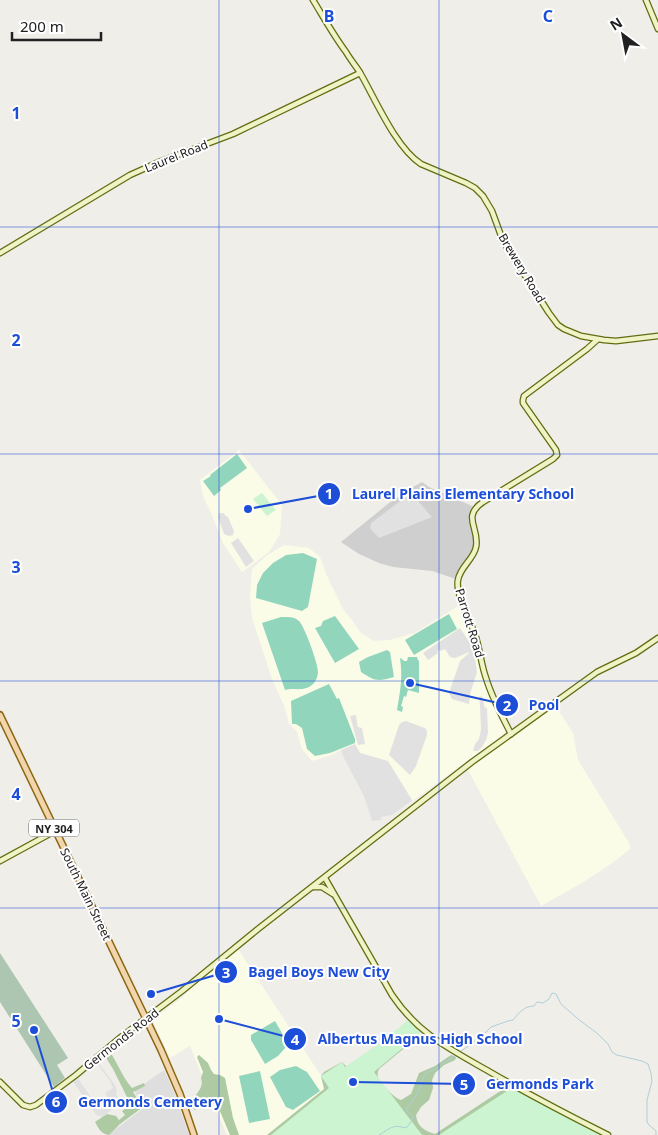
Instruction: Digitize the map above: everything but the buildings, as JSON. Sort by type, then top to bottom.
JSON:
[{"type":"main road","name":"South Main Street","points":[[0,715],[146,1018]]},
{"type":"main road","name":"NY 304","points":[[146,1018],[168,1067],[194,1135]]},
{"type":"street","name":"Brewery Road","points":[[313,0],[360,73],[396,137],[415,160],[466,183],[483,196],[492,211],[503,241],[558,325],[574,333],[597,340],[616,341],[658,336]]},
{"type":"street","points":[[646,0],[658,29]]},
{"type":"street","name":"Laurel Road","points":[[0,253],[128,177],[159,162],[233,134],[360,73]]},
{"type":"street","name":"Parrott Road","points":[[511,734],[488,684],[475,635],[459,594],[457,581],[476,547],[472,521],[475,508],[486,499],[557,455],[556,450],[524,404],[523,398],[528,392],[597,340]]},
{"type":"street","points":[[608,1135],[514,1086],[452,1051],[425,1032],[402,1010],[392,995],[325,878],[457,773],[597,672],[636,653],[658,638]]},
{"type":"street","points":[[0,861],[56,831]]},
{"type":"street","name":"Germonds Road","points":[[0,1082],[23,1105],[34,1106],[325,878]]},
{"type":"street","points":[[312,888],[324,888],[336,896]]},
{"type":"shaded area","points":[[239,450],[282,505],[280,534],[269,552],[242,572],[223,543],[203,496],[200,480]]},
{"type":"shaded area","points":[[422,482],[472,506],[470,519],[475,546],[456,579],[432,571],[393,567],[379,563],[359,554],[341,542],[389,503]]},
{"type":"shaded area","points":[[411,493],[432,517],[379,538],[370,528],[371,523]]},
{"type":"shaded area","points":[[219,513],[223,513],[228,517],[234,531],[233,535],[224,534],[218,517]]},
{"type":"shaded area","points":[[238,538],[254,561],[246,567],[231,543]]},
{"type":"shaded area","points":[[284,545],[309,548],[320,557],[343,609],[361,633],[374,641],[390,640],[415,633],[460,605],[470,631],[485,685],[505,730],[504,734],[403,808],[368,755],[360,753],[355,744],[329,756],[312,761],[302,749],[297,732],[289,723],[252,618],[250,595],[252,569],[266,556]]},
{"type":"shaded area","points":[[460,628],[472,646],[470,647],[473,652],[475,651],[476,657],[477,672],[469,704],[452,699],[449,693],[460,661],[469,652],[455,658],[450,657],[445,649],[439,650],[437,651],[438,653],[428,660],[423,653]]},
{"type":"shaded area","points":[[482,696],[485,708],[487,708],[488,733],[482,747],[478,751],[473,751],[481,730],[479,697]]},
{"type":"shaded area","points":[[555,705],[573,733],[578,760],[629,843],[630,849],[582,883],[541,906],[467,768]]},
{"type":"shaded area","points":[[356,715],[358,727],[362,728],[365,744],[358,745],[350,716]]},
{"type":"shaded area","points":[[406,721],[425,728],[427,731],[416,766],[410,775],[389,755],[399,725]]},
{"type":"shaded area","points":[[355,744],[360,753],[388,761],[412,801],[392,815],[381,817],[381,820],[372,821],[364,796],[341,750]]},
{"type":"shaded area","points":[[238,949],[329,1088],[271,1135],[227,1135],[190,1046],[170,1058],[153,1021],[154,1018],[179,1000]]},
{"type":"shaded area","points":[[0,953],[68,1058],[57,1065],[65,1078],[54,1087],[0,1002]]},
{"type":"shaded area","points":[[97,1061],[115,1085],[120,1103],[102,1117],[97,1116],[72,1080],[77,1077],[90,1096],[89,1098],[99,1110],[110,1102],[105,1093],[113,1088]]},
{"type":"shaded area","points":[[164,1070],[189,1135],[108,1135],[145,1107],[134,1091]]},
{"type":"green space","points":[[237,454],[247,468],[220,488],[221,490],[214,496],[203,481]]},
{"type":"green space","points":[[262,493],[276,510],[267,516],[253,499]]},
{"type":"green space","points":[[303,553],[317,559],[308,607],[302,611],[256,598],[257,585],[263,573],[273,563],[286,555]]},
{"type":"green space","points":[[449,614],[457,629],[414,655],[405,640]]},
{"type":"green space","points":[[335,616],[359,649],[335,663],[315,628],[321,626],[323,621]]},
{"type":"green space","points":[[281,617],[297,619],[302,625],[311,646],[318,673],[314,683],[307,688],[285,690],[262,623]]},
{"type":"green space","points":[[387,650],[390,652],[394,677],[376,680],[361,672],[359,662]]},
{"type":"green space","points":[[408,657],[417,657],[419,661],[419,693],[408,690],[401,706],[403,707],[402,712],[397,710],[401,678],[400,658],[407,661]]},
{"type":"green space","points":[[329,684],[337,699],[339,698],[355,743],[330,753],[315,756],[307,749],[302,728],[292,724],[291,701]]},
{"type":"green space","points":[[408,1020],[421,1033],[374,1072],[422,1135],[271,1135],[329,1088],[321,1076],[342,1062],[345,1067],[384,1040]]},
{"type":"green space","points":[[275,1021],[286,1040],[286,1047],[278,1056],[265,1064],[251,1040],[251,1035]]},
{"type":"green space","points":[[419,1033],[419,1036],[379,1069],[378,1077],[395,1097],[401,1100],[411,1094],[419,1073],[435,1066],[451,1055],[456,1057],[455,1060],[444,1065],[435,1073],[429,1100],[416,1115],[418,1122],[424,1130],[435,1134],[505,1088],[509,1087],[520,1094],[445,1135],[422,1135],[418,1130],[383,1135],[267,1135],[324,1089],[321,1076],[324,1072],[342,1062],[347,1067]]},
{"type":"green space","points":[[110,1052],[132,1088],[144,1083],[145,1086],[133,1092],[143,1107],[109,1135],[102,1132],[95,1122],[107,1114],[116,1116],[119,1120],[125,1115],[122,1111],[131,1105],[105,1056]]},
{"type":"green space","points":[[199,1055],[208,1063],[214,1074],[225,1078],[233,1118],[239,1135],[230,1135],[219,1109],[211,1101],[205,1102],[195,1110],[193,1106],[192,1102],[202,1083],[203,1072],[197,1057]]},
{"type":"green space","points":[[296,1066],[307,1072],[320,1091],[293,1110],[286,1107],[270,1077],[280,1070]]},
{"type":"green space","points":[[260,1071],[270,1119],[249,1123],[239,1076]]},
{"type":"green space","points":[[513,1087],[602,1135],[439,1135]]},
{"type":"waterway","points":[[460,1052],[491,1027],[513,1020],[520,1012],[530,1006],[534,1006],[537,1002],[543,1003],[549,999],[552,993],[556,994],[561,1004],[598,1034],[608,1044],[612,1052],[648,1064],[652,1081],[647,1100],[647,1122],[656,1131],[656,1135]]},
{"type":"waterway","points":[[379,1135],[394,1127],[406,1128],[413,1118],[407,1111],[407,1108],[417,1094],[425,1074],[455,1056]]},
{"type":"place","name":"Laurel Plains Elementary School","points":[[248,509]]},
{"type":"place","name":"Pool","points":[[410,683]]},
{"type":"place","name":"Bagel Boys New City","points":[[151,994]]},
{"type":"place","name":"Albertus Magnus High School","points":[[219,1019]]},
{"type":"place","name":"Germonds Cemetery","points":[[34,1030]]},
{"type":"place","name":"Germonds Park","points":[[353,1082]]}]
